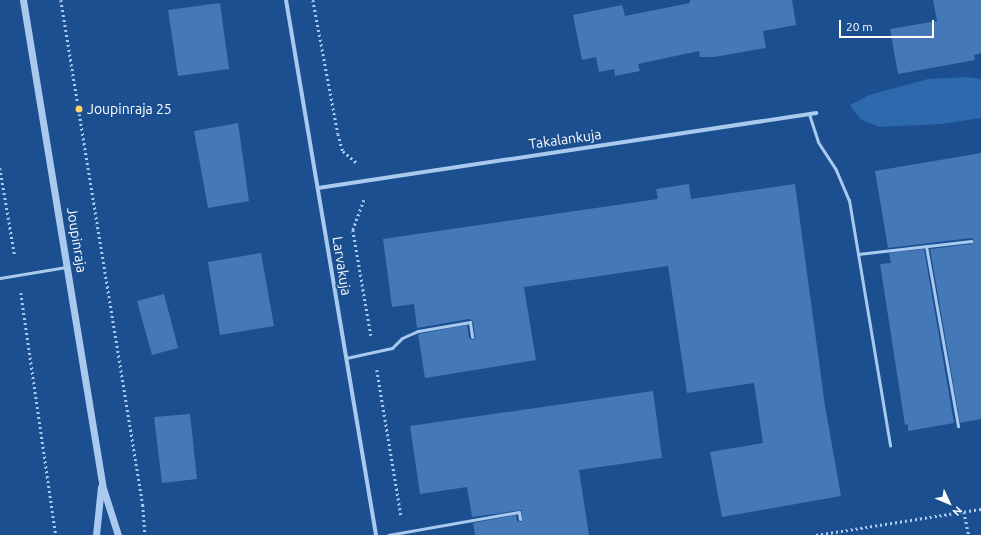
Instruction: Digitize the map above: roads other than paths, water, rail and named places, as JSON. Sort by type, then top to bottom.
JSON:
[{"type":"street","name":"Joupinraja","points":[[23,0],[68,266],[102,485],[118,535]]},
{"type":"street","name":"Larvakuja","points":[[286,0],[376,535]]},
{"type":"street","name":"Takalankuja","points":[[318,188],[362,180],[816,113]]},
{"type":"street","name":"Joupinraja","points":[[96,535],[102,485]]},
{"type":"lane","points":[[808,114],[818,142],[836,170],[849,200],[890,446]]},
{"type":"lane","points":[[858,254],[972,241]]},
{"type":"lane","points":[[926,246],[958,426]]},
{"type":"lane","points":[[0,278],[68,266]]},
{"type":"lane","points":[[346,358],[392,348],[402,338],[418,331],[470,322],[472,337]]},
{"type":"lane","points":[[388,535],[519,512],[520,519]]},
{"type":"place","name":"Joupinraja 25","points":[[79,109]]}]
